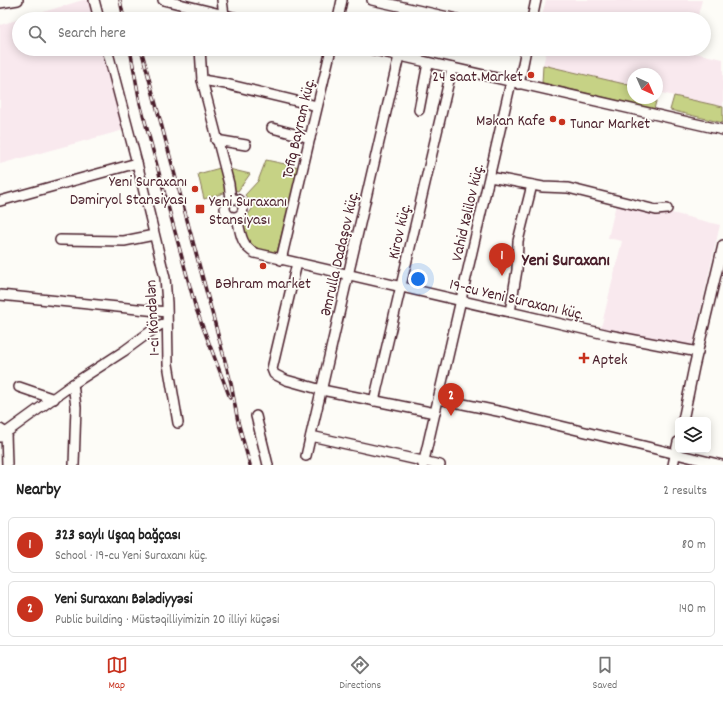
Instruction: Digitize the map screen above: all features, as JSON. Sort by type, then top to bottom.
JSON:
[{"type":"street","points":[[0,3],[18,0]]},
{"type":"street","points":[[94,0],[97,12]]},
{"type":"street","points":[[163,0],[194,12]]},
{"type":"street","points":[[222,0],[224,12]]},
{"type":"street","points":[[339,12],[342,0]]},
{"type":"street","points":[[372,0],[425,12]]},
{"type":"street","points":[[416,10],[418,0]]},
{"type":"street","points":[[533,12],[536,0]]},
{"type":"street","name":"1-ci Köndələn","points":[[109,56],[165,278],[168,364],[178,423]]},
{"type":"street","points":[[200,56],[202,80],[216,140],[229,184],[231,199]]},
{"type":"street","name":"Tofiq Bayram küç.","points":[[281,260],[329,56]]},
{"type":"street","points":[[399,56],[723,130]]},
{"type":"street","name":"Əmrulla Dadaşov küç.","points":[[306,456],[399,56]]},
{"type":"street","name":"Vahid Xəlilov küç.","points":[[424,463],[490,177],[524,56]]},
{"type":"street","points":[[419,110],[428,63]]},
{"type":"street","name":"Kirov küç.","points":[[374,402],[452,68]]},
{"type":"street","points":[[202,80],[226,84],[317,106]]},
{"type":"street","points":[[272,128],[310,138]]},
{"type":"street","points":[[216,140],[246,145]]},
{"type":"street","points":[[0,201],[137,163]]},
{"type":"street","points":[[490,177],[532,185],[568,188],[656,210],[667,209]]},
{"type":"street","points":[[510,312],[517,270],[518,241],[532,185]]},
{"type":"street","points":[[231,199],[238,200],[243,205],[242,212],[237,217],[230,216],[225,210],[226,203],[231,199]]},
{"type":"street","name":"19-cu Yeni Suraxanı küç.","points":[[237,217],[241,235],[247,248],[254,253],[609,335],[698,352]]},
{"type":"street","points":[[60,240],[124,241],[154,235]]},
{"type":"street","points":[[684,417],[723,245]]},
{"type":"street","points":[[296,263],[272,369],[274,374],[286,380],[322,390],[374,402],[436,413]]},
{"type":"street","points":[[0,295],[167,312]]},
{"type":"street","points":[[7,465],[2,433],[54,399],[73,384],[124,351],[160,325],[167,323]]},
{"type":"street","points":[[73,384],[76,407],[74,465]]},
{"type":"street","points":[[19,387],[54,399]]},
{"type":"street","points":[[439,398],[722,465]]},
{"type":"street","points":[[256,416],[268,465]]},
{"type":"street","points":[[311,436],[424,463],[440,465]]},
{"type":"street","points":[[673,465],[676,454]]},
{"type":"shaded area","points":[[83,0],[89,0],[92,12],[43,12]]},
{"type":"shaded area","points":[[546,0],[702,0],[699,12],[543,12]]},
{"type":"shaded area","points":[[12,21],[12,56],[104,56],[124,130],[0,164],[0,25]]},
{"type":"shaded area","points":[[545,56],[709,56],[723,59],[723,107],[663,93],[663,68],[627,68],[627,85],[543,65]]},
{"type":"shaded area","points":[[616,204],[661,215],[668,212],[720,225],[692,347],[601,328],[622,241],[608,238]]},
{"type":"green space","points":[[543,65],[627,85],[627,103],[542,83]]},
{"type":"green space","points":[[674,96],[723,107],[723,123],[670,110]]},
{"type":"green space","points":[[632,104],[655,104],[654,109]]},
{"type":"green space","points":[[266,160],[299,167],[276,256],[252,248],[244,227],[246,218],[254,206],[245,195],[258,181]]},
{"type":"green space","points":[[220,168],[227,192],[204,199],[198,174]]},
{"type":"green space","points":[[229,169],[250,174],[238,191],[234,190]]},
{"type":"railway","points":[[120,0],[123,12]]},
{"type":"railway","points":[[131,56],[140,103],[196,309],[230,398]]},
{"type":"railway","points":[[143,56],[231,383],[238,422],[250,465]]},
{"type":"place","name":"24 saat Market","points":[[531,75]]},
{"type":"place","name":"Məkan Kafe","points":[[553,119]]},
{"type":"place","name":"Tunar Market","points":[[562,122]]},
{"type":"place","name":"Yeni Suraxanı Dəmiryol Stansiyası","points":[[195,189]]},
{"type":"place","name":"Yeni Suraxanı Stansiyası","points":[[200,209]]},
{"type":"place","name":"Bәhram market","points":[[263,266]]},
{"type":"place","name":"323 saylı Uşaq bağçası","points":[[502,276]]},
{"type":"place","name":"Aptek","points":[[584,358]]},
{"type":"place","name":"Yeni Suraxanı Bələdiyyəsi","points":[[451,416]]},
{"type":"district","name":"Yeni Suraxanı","points":[[566,259]]}]
